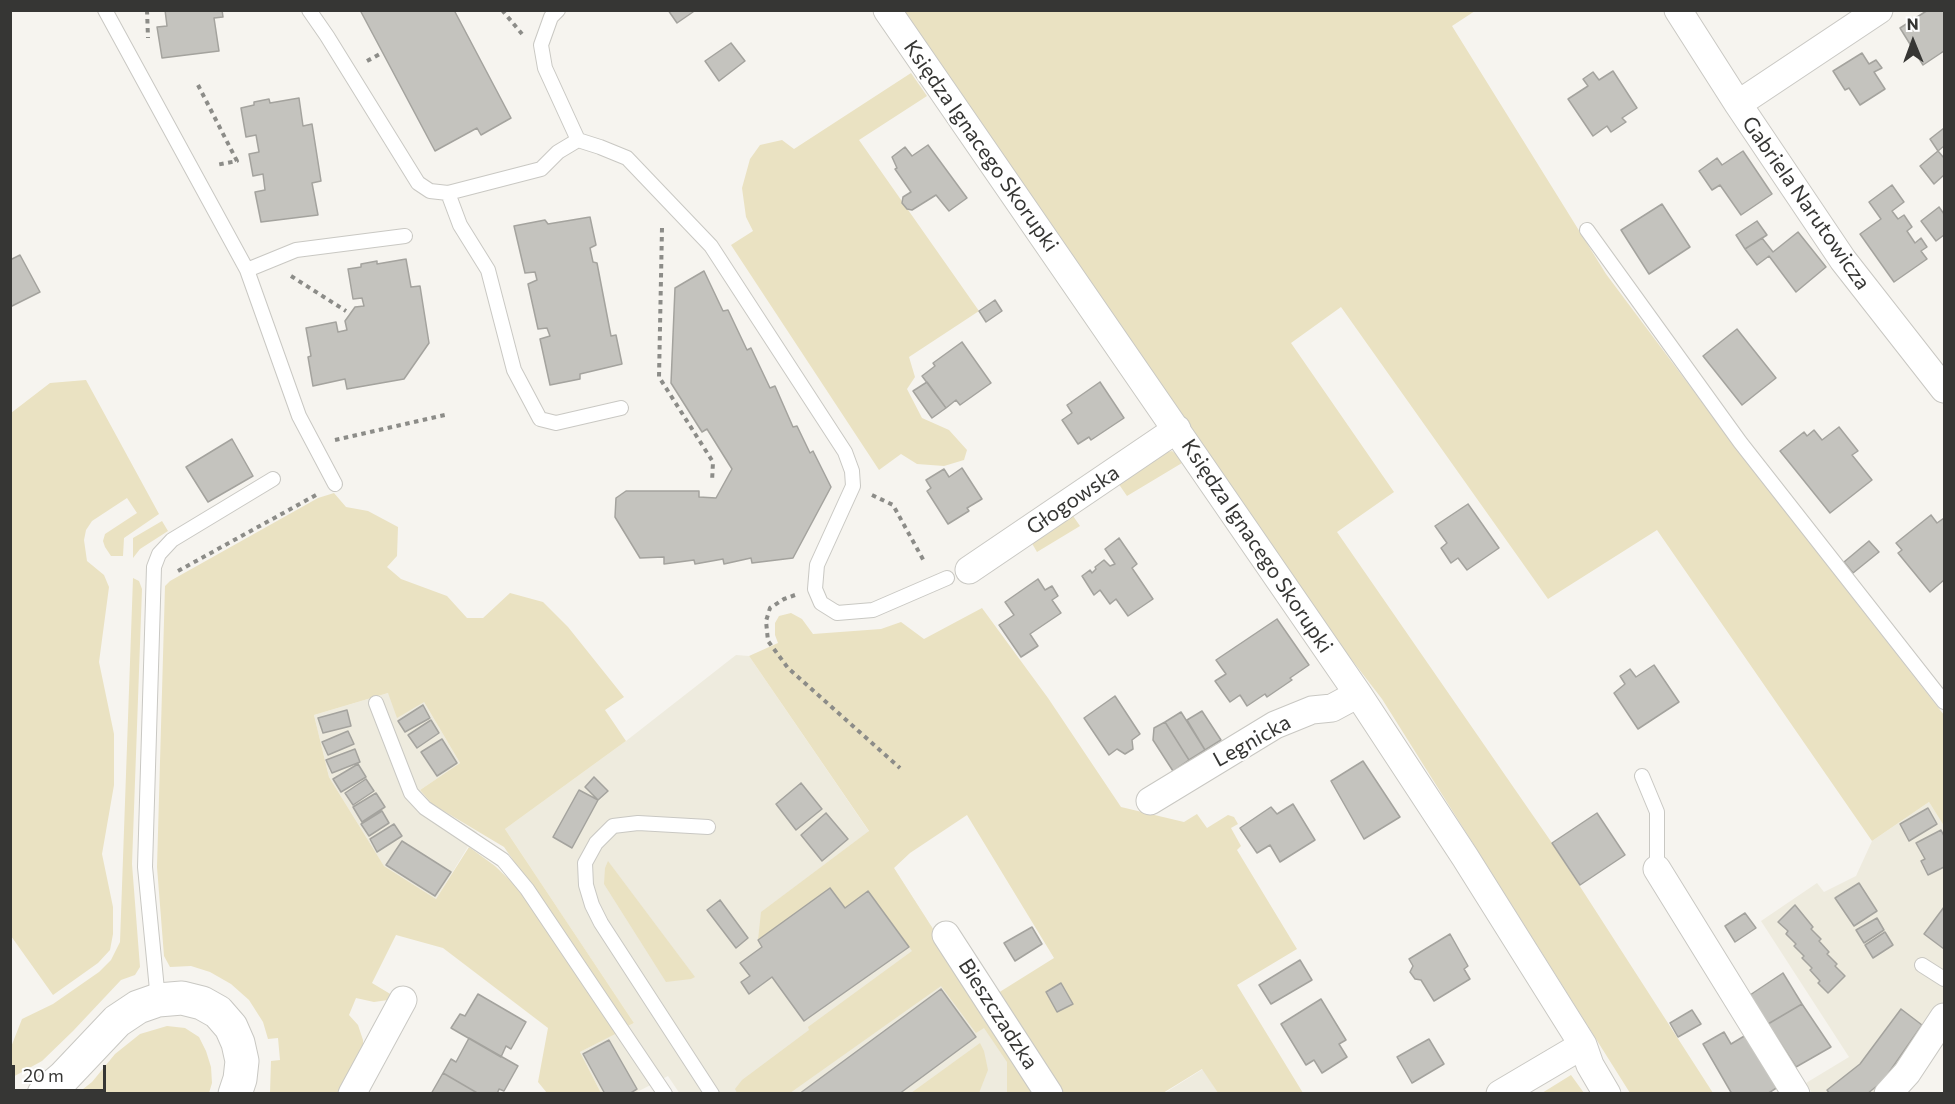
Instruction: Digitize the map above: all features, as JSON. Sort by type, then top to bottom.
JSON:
[{"type":"street","name":"Księdza Ignacego Skorupki","points":[[887,10],[1178,429],[1358,694],[1465,857],[1583,1045],[1590,1065],[1607,1094]]},
{"type":"street","name":"Gabriela Narutowicza","points":[[1678,10],[1843,260],[1940,375]]},
{"type":"street","points":[[1738,104],[1879,10]]},
{"type":"street","name":"Głogowska","points":[[951,577],[1178,429]]},
{"type":"street","name":"Legnicka","points":[[1150,801],[1275,725],[1312,710],[1332,708],[1358,694]]},
{"type":"street","points":[[1657,869],[1796,1094]]},
{"type":"street","name":"Bieszczadzka","points":[[946,934],[1049,1094]]},
{"type":"street","points":[[44,1094],[64,1077],[117,1021],[138,1007],[158,1000],[182,998],[202,1003],[218,1012],[231,1027],[242,1061],[235,1094]]},
{"type":"street","points":[[352,1094],[403,1000]]},
{"type":"street","points":[[1888,1094],[1944,1017]]},
{"type":"street","points":[[1500,1094],[1583,1045]]},
{"type":"lane","points":[[105,10],[247,270],[299,416],[335,484]]},
{"type":"lane","points":[[309,10],[417,183],[430,190],[448,193],[541,169],[558,152],[578,140]]},
{"type":"lane","points":[[558,10],[551,17],[541,45],[545,68],[578,140],[627,158],[711,246],[845,452],[852,471],[853,486],[817,565],[815,589],[821,603],[837,613],[873,610],[951,577]]},
{"type":"lane","points":[[448,193],[460,225],[488,270],[514,370],[540,419],[556,423],[621,408]]},
{"type":"lane","points":[[1587,230],[1740,442],[1944,702]]},
{"type":"lane","points":[[247,270],[296,250],[405,236]]},
{"type":"lane","points":[[158,1000],[145,867],[154,567],[159,554],[172,540],[273,479]]},
{"type":"lane","points":[[376,703],[411,793],[425,808],[503,860],[533,899],[665,1094]]},
{"type":"lane","points":[[1642,776],[1657,812],[1657,869]]},
{"type":"lane","points":[[708,827],[638,823],[613,826],[596,843],[585,863],[586,885],[601,923],[712,1094]]},
{"type":"lane","points":[[1922,965],[1944,979]]},
{"type":"path","points":[[367,61],[380,54]]},
{"type":"path","points":[[198,85],[237,161],[212,166]]},
{"type":"path","points":[[662,225],[659,377],[713,462],[712,482]]},
{"type":"path","points":[[254,289],[289,275],[346,311]]},
{"type":"path","points":[[314,445],[449,414]]},
{"type":"path","points":[[153,585],[335,484]]},
{"type":"path","points":[[853,486],[893,505],[951,577]]},
{"type":"path","points":[[815,589],[784,599],[770,608],[766,621],[768,641],[789,668],[900,768]]},
{"type":"shaded area","points":[[903,11],[1475,11],[1452,26],[1606,274],[1746,461],[1944,715],[1944,826],[1929,802],[1872,841],[1657,530],[1548,599],[1341,307],[1291,343],[1394,492],[1337,532],[1552,843],[1713,1093],[1630,1093],[1382,699],[1321,620]]},
{"type":"shaded area","points":[[911,73],[927,96],[859,140],[979,311],[909,357],[915,377],[907,389],[922,418],[949,430],[967,450],[964,460],[944,466],[917,464],[901,454],[879,470],[731,245],[753,231],[746,217],[742,188],[750,159],[760,145],[782,140],[794,149]]},
{"type":"shaded area","points":[[86,380],[159,514],[124,538],[123,556],[111,556],[103,541],[105,534],[137,513],[127,498],[92,521],[86,530],[84,540],[87,561],[104,575],[109,587],[99,662],[114,734],[114,785],[102,854],[113,907],[113,934],[110,950],[98,963],[53,995],[11,936],[11,413],[50,383]]},
{"type":"shaded area","points":[[1172,451],[1182,463],[1127,496],[1118,483],[1164,453]]},
{"type":"shaded area","points":[[334,493],[346,507],[368,511],[398,527],[397,556],[387,567],[401,579],[447,596],[467,618],[483,618],[510,593],[543,602],[568,627],[624,697],[605,710],[626,741],[505,829],[634,1023],[628,1026],[504,847],[432,804],[420,790],[460,763],[424,702],[397,718],[388,693],[314,715],[329,777],[384,866],[436,899],[469,847],[495,866],[521,891],[619,1032],[580,1052],[601,1093],[547,1093],[538,1082],[548,1028],[443,948],[396,935],[372,983],[392,995],[388,1000],[374,1002],[356,998],[349,1015],[358,1025],[363,1040],[363,1053],[339,1093],[270,1093],[271,1061],[280,1060],[278,1038],[268,1039],[263,1022],[249,1000],[231,984],[210,972],[191,966],[170,967],[164,956],[157,867],[165,586],[170,581],[318,498]]},
{"type":"shaded area","points":[[1071,513],[1080,526],[1037,552],[1030,540]]},
{"type":"shaded area","points":[[162,521],[168,531],[140,549],[133,558],[133,538]]},
{"type":"shaded area","points":[[133,578],[139,581],[142,589],[132,864],[140,967],[135,975],[121,980],[42,1061],[11,1078],[11,1047],[22,1019],[53,1004],[99,972],[111,960],[120,942]]},
{"type":"shaded area","points":[[982,608],[1048,698],[1121,807],[1184,822],[1197,814],[1207,828],[1228,815],[1234,817],[1238,824],[1231,828],[1241,846],[1237,850],[1297,949],[1237,985],[1303,1093],[1218,1093],[1202,1069],[1163,1093],[1057,1093],[998,993],[1054,958],[967,815],[910,853],[894,868],[1038,1093],[1007,1093],[1007,1062],[984,1028],[976,1033],[941,986],[790,1093],[737,1093],[735,1089],[742,1080],[809,1030],[808,1027],[912,951],[868,891],[845,908],[830,888],[758,940],[761,912],[869,831],[749,656],[778,643],[775,623],[779,616],[791,613],[802,619],[813,634],[881,629],[901,622],[924,639]]},
{"type":"shaded area","points":[[736,655],[749,656],[894,868],[1038,1093],[680,1094],[668,1076],[635,1093],[601,1093],[580,1052],[634,1023],[505,829],[626,741]]},
{"type":"shaded area","points":[[388,693],[424,702],[460,763],[420,790],[432,804],[477,832],[436,899],[384,866],[329,777],[314,715]]},
{"type":"shaded area","points":[[1929,802],[1944,826],[1944,1022],[1900,1093],[1812,1093],[1806,1083],[1849,1057],[1761,921],[1817,883],[1824,892],[1856,876],[1872,841]]},
{"type":"shaded area","points":[[608,861],[695,977],[666,982],[604,884]]},
{"type":"shaded area","points":[[167,1026],[185,1028],[199,1037],[211,1067],[212,1083],[209,1093],[78,1093],[92,1082],[115,1054],[140,1034]]},
{"type":"shaded area","points":[[980,1043],[988,1070],[979,1093],[911,1093]]},
{"type":"shaded area","points":[[1203,1069],[1218,1093],[1163,1094]]},
{"type":"shaded area","points":[[1571,1075],[1584,1093],[1542,1093]]},
{"type":"building","points":[[165,10],[222,10],[223,17],[214,18],[219,51],[162,58],[157,27],[167,26]]},
{"type":"building","points":[[360,10],[454,10],[511,118],[481,135],[477,128],[435,151]]},
{"type":"building","points":[[668,10],[692,10],[693,12],[677,23]]},
{"type":"building","points":[[1928,10],[1944,10],[1944,51],[1923,65],[1900,28]]},
{"type":"building","points":[[731,43],[745,61],[719,81],[705,61]]},
{"type":"building","points":[[1862,53],[1869,64],[1876,60],[1882,68],[1874,72],[1885,89],[1860,105],[1849,88],[1845,90],[1833,71]]},
{"type":"building","points":[[1613,71],[1637,108],[1622,118],[1626,122],[1611,132],[1607,126],[1593,136],[1568,99],[1588,86],[1583,79],[1593,72],[1599,80]]},
{"type":"building","points":[[299,98],[303,126],[312,124],[321,181],[312,183],[318,215],[261,222],[255,192],[265,190],[263,174],[253,176],[249,154],[259,152],[256,135],[246,137],[241,108],[269,99],[270,103]]},
{"type":"building","points":[[1944,128],[1944,146],[1938,151],[1930,139]]},
{"type":"building","points":[[928,145],[967,198],[949,211],[936,195],[912,210],[907,209],[902,203],[903,197],[911,192],[895,169],[897,168],[892,157],[905,147],[912,156]]},
{"type":"building","points":[[1743,151],[1772,194],[1741,215],[1720,185],[1712,190],[1699,171],[1717,158],[1722,165]]},
{"type":"building","points":[[1938,151],[1944,158],[1944,175],[1934,184],[1920,166]]},
{"type":"building","points":[[1892,185],[1904,202],[1892,211],[1898,219],[1904,215],[1912,227],[1907,231],[1915,243],[1921,238],[1927,247],[1921,251],[1927,259],[1894,282],[1860,234],[1881,219],[1869,202]]},
{"type":"building","points":[[1662,204],[1690,247],[1649,274],[1621,230]]},
{"type":"building","points":[[1939,207],[1944,214],[1944,235],[1936,241],[1921,221]]},
{"type":"building","points":[[590,217],[596,245],[590,248],[593,262],[597,263],[611,336],[616,335],[622,364],[580,374],[580,379],[550,385],[540,339],[550,336],[547,328],[538,329],[528,284],[537,280],[535,272],[525,273],[514,226],[545,220],[548,224]]},
{"type":"building","points":[[1757,221],[1767,235],[1745,249],[1736,235]]},
{"type":"building","points":[[1798,232],[1826,267],[1796,292],[1769,256],[1757,265],[1745,249],[1762,238],[1773,252]]},
{"type":"building","points":[[20,255],[40,292],[10,307],[10,260]]},
{"type":"building","points":[[406,259],[411,287],[420,286],[429,343],[404,379],[347,389],[345,379],[313,386],[306,328],[336,322],[338,332],[347,330],[345,321],[355,307],[364,306],[362,298],[353,299],[348,269],[377,261],[377,264]]},
{"type":"building","points":[[704,271],[723,311],[728,310],[747,350],[751,348],[770,388],[775,386],[793,427],[797,426],[810,453],[813,451],[831,487],[793,558],[752,563],[751,558],[724,564],[723,559],[695,564],[694,560],[664,564],[664,557],[640,558],[615,517],[616,498],[626,491],[699,491],[699,497],[716,498],[732,469],[707,429],[702,432],[671,383],[675,288]]},
{"type":"building","points":[[995,300],[1002,311],[986,322],[979,311]]},
{"type":"building","points":[[1737,329],[1776,378],[1742,405],[1703,356]]},
{"type":"building","points":[[962,342],[991,383],[960,405],[956,400],[946,408],[922,376],[935,366],[933,363]]},
{"type":"building","points":[[927,382],[946,408],[932,418],[913,391]]},
{"type":"building","points":[[1100,382],[1124,418],[1091,440],[1089,437],[1078,444],[1062,420],[1072,413],[1067,405]]},
{"type":"building","points":[[1839,427],[1858,451],[1852,455],[1872,480],[1830,513],[1780,451],[1804,432],[1807,436],[1814,430],[1822,440]]},
{"type":"building","points":[[232,439],[253,476],[208,502],[186,467]]},
{"type":"building","points":[[962,468],[982,499],[967,508],[969,511],[948,524],[927,491],[931,488],[926,480],[944,469],[949,477]]},
{"type":"building","points":[[1468,504],[1499,548],[1467,570],[1458,558],[1451,563],[1441,548],[1447,543],[1435,526]]},
{"type":"building","points":[[1931,515],[1937,523],[1944,518],[1944,580],[1930,592],[1898,553],[1902,550],[1896,543]]},
{"type":"building","points":[[1119,538],[1137,564],[1132,568],[1153,599],[1128,616],[1116,599],[1110,604],[1100,590],[1094,595],[1082,576],[1090,570],[1092,573],[1095,567],[1104,560],[1110,566],[1115,564],[1105,549]]},
{"type":"building","points":[[1869,541],[1879,552],[1853,573],[1844,562]]},
{"type":"building","points":[[1038,579],[1045,590],[1052,586],[1058,596],[1052,600],[1061,613],[1030,634],[1038,646],[1021,657],[999,625],[1014,615],[1005,602]]},
{"type":"building","points":[[1277,619],[1309,665],[1267,697],[1265,694],[1247,706],[1240,695],[1230,702],[1215,681],[1226,674],[1216,660]]},
{"type":"building","points":[[1654,665],[1679,702],[1638,729],[1614,693],[1625,684],[1620,676],[1630,669],[1636,677]]},
{"type":"building","points":[[1115,696],[1140,734],[1132,740],[1133,749],[1125,754],[1117,749],[1109,755],[1084,718]]},
{"type":"building","points":[[423,705],[430,718],[405,732],[398,721]]},
{"type":"building","points":[[347,710],[351,726],[323,733],[318,718]]},
{"type":"building","points":[[1202,711],[1221,740],[1205,750],[1187,720]]},
{"type":"building","points":[[1181,712],[1205,750],[1189,760],[1165,722]]},
{"type":"building","points":[[431,720],[439,733],[417,748],[408,735]]},
{"type":"building","points":[[1165,722],[1189,760],[1173,771],[1153,740],[1154,728]]},
{"type":"building","points":[[348,731],[354,744],[328,755],[322,742]]},
{"type":"building","points":[[442,739],[457,763],[437,776],[421,752]]},
{"type":"building","points":[[355,749],[360,762],[332,773],[326,760]]},
{"type":"building","points":[[1363,761],[1400,817],[1364,839],[1331,781]]},
{"type":"building","points":[[358,764],[366,777],[341,792],[333,779]]},
{"type":"building","points":[[594,777],[608,791],[598,800],[585,787]]},
{"type":"building","points":[[366,779],[374,791],[353,805],[345,793]]},
{"type":"building","points":[[801,783],[822,809],[796,830],[776,804]]},
{"type":"building","points":[[579,790],[598,800],[572,848],[553,837]]},
{"type":"building","points":[[376,793],[385,807],[362,822],[353,807]]},
{"type":"building","points":[[1293,804],[1315,840],[1280,862],[1270,845],[1257,853],[1240,828],[1271,807],[1277,814]]},
{"type":"building","points":[[1928,808],[1937,824],[1909,841],[1900,824]]},
{"type":"building","points":[[382,811],[389,823],[369,836],[361,824]]},
{"type":"building","points":[[826,813],[848,839],[822,861],[801,835]]},
{"type":"building","points":[[1597,813],[1625,855],[1580,885],[1552,843]]},
{"type":"building","points":[[394,824],[402,836],[377,852],[370,839]]},
{"type":"building","points":[[1941,830],[1944,836],[1944,867],[1928,875],[1921,861],[1925,859],[1916,843]]},
{"type":"building","points":[[402,841],[451,872],[435,896],[386,865]]},
{"type":"building","points":[[1859,883],[1877,911],[1854,926],[1835,898]]},
{"type":"building","points":[[830,888],[845,908],[868,891],[909,947],[804,1021],[772,977],[749,994],[741,982],[750,976],[740,963],[762,947],[758,940]]},
{"type":"building","points":[[720,900],[748,938],[736,948],[707,910]]},
{"type":"building","points":[[1795,905],[1813,927],[1811,929],[1821,939],[1819,941],[1829,952],[1827,954],[1837,964],[1835,966],[1845,976],[1828,993],[1818,983],[1820,981],[1810,970],[1812,968],[1794,946],[1796,944],[1786,934],[1788,931],[1778,922]]},
{"type":"building","points":[[1944,907],[1944,949],[1924,934]]},
{"type":"building","points":[[1745,913],[1756,928],[1735,942],[1725,926]]},
{"type":"building","points":[[1877,918],[1884,930],[1864,943],[1856,930]]},
{"type":"building","points":[[1032,927],[1042,944],[1015,961],[1004,943]]},
{"type":"building","points":[[1885,932],[1893,945],[1873,958],[1865,945]]},
{"type":"building","points":[[1450,934],[1468,966],[1464,969],[1470,979],[1434,1001],[1421,980],[1415,979],[1410,972],[1413,966],[1409,959]]},
{"type":"building","points":[[1300,960],[1312,980],[1271,1004],[1259,985]]},
{"type":"building","points":[[1783,973],[1802,1004],[1768,1024],[1750,995]]},
{"type":"building","points":[[1061,983],[1073,1004],[1057,1012],[1046,992]]},
{"type":"building","points":[[941,989],[976,1037],[899,1094],[799,1094]]},
{"type":"building","points":[[478,994],[526,1022],[511,1049],[506,1046],[501,1057],[451,1028],[460,1014],[465,1016]]},
{"type":"building","points":[[1321,999],[1346,1040],[1339,1044],[1347,1057],[1322,1073],[1314,1060],[1306,1065],[1281,1024]]},
{"type":"building","points":[[1802,1004],[1831,1047],[1796,1067],[1768,1024]]},
{"type":"building","points":[[1901,1009],[1922,1025],[1883,1081],[1867,1094],[1830,1094],[1827,1090],[1860,1064]]},
{"type":"building","points":[[1692,1010],[1701,1024],[1678,1037],[1670,1023]]},
{"type":"building","points":[[1724,1032],[1731,1044],[1746,1035],[1778,1087],[1767,1094],[1732,1094],[1703,1044]]},
{"type":"building","points":[[469,1038],[518,1066],[504,1091],[499,1089],[497,1094],[479,1094],[443,1073],[451,1059],[456,1062]]},
{"type":"building","points":[[1429,1039],[1444,1064],[1412,1083],[1397,1057]]},
{"type":"building","points":[[609,1040],[637,1089],[629,1094],[605,1094],[583,1054]]},
{"type":"building","points":[[443,1073],[479,1094],[431,1094]]}]
